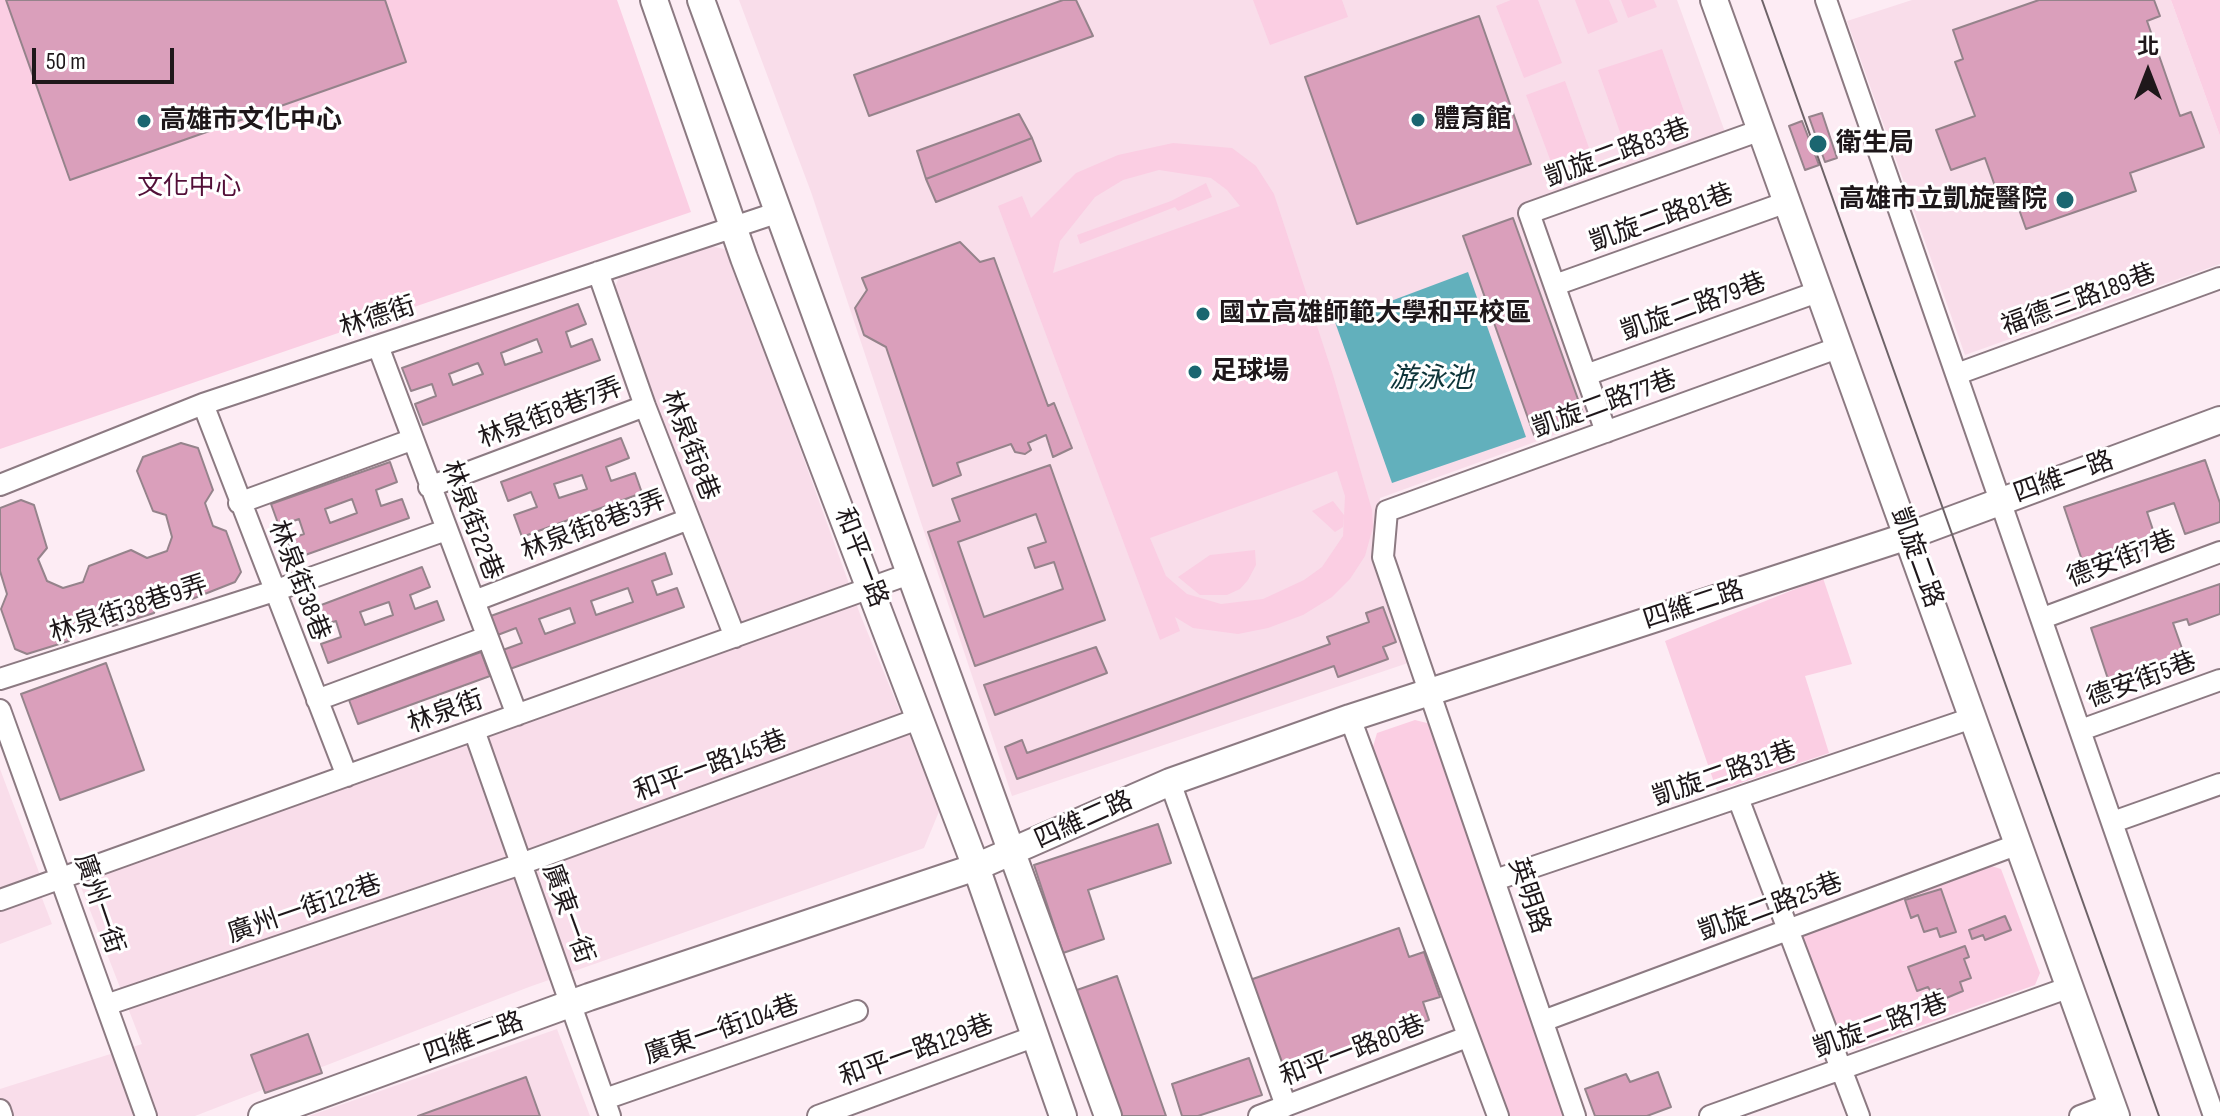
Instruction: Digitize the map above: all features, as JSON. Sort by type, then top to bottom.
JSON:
[{"type":"street","name":"和平一路","points":[[654,0],[733,227],[976,867],[1063,1116]]},
{"type":"street","name":"和平一路","points":[[701,0],[776,213],[1108,1116]]},
{"type":"street","name":"凱旋二路","points":[[1714,0],[2114,1110]]},
{"type":"street","points":[[1829,1],[2214,1116]]},
{"type":"street","name":"凱旋二路83巷","points":[[1606,432],[1529,213],[1761,130]]},
{"type":"street","name":"凱旋二路81巷","points":[[1555,285],[1787,202]]},
{"type":"street","name":"林德街","points":[[0,485],[203,404],[776,213]]},
{"type":"street","name":"林泉街8巷","points":[[598,272],[645,406],[735,637]]},
{"type":"street","name":"福德三路189巷","points":[[1957,374],[2220,278]]},
{"type":"street","name":"凱旋二路79巷","points":[[1586,375],[1820,291]]},
{"type":"street","name":"林泉街22巷","points":[[378,346],[517,715]]},
{"type":"street","name":"凱旋二路77巷","points":[[1387,511],[1840,347]]},
{"type":"street","name":"林泉街38巷","points":[[203,404],[347,776]]},
{"type":"street","name":"林泉街8巷7弄","points":[[429,487],[645,406]]},
{"type":"street","name":"四維一路","points":[[1908,536],[2220,420]]},
{"type":"street","points":[[239,503],[411,440]]},
{"type":"street","name":"英明路","points":[[1387,511],[1383,557],[1575,1116]]},
{"type":"street","name":"林泉街8巷3弄","points":[[474,601],[689,519]]},
{"type":"street","name":"林泉街38巷9弄","points":[[0,679],[274,591],[446,530]]},
{"type":"street","name":"四維二路","points":[[262,1116],[319,1106],[571,1004],[976,867],[1170,782],[1350,718],[1908,536]]},
{"type":"street","name":"德安街7巷","points":[[2043,618],[2220,552]]},
{"type":"street","name":"林泉街","points":[[0,900],[909,574]]},
{"type":"street","points":[[317,700],[487,637]]},
{"type":"street","name":"德安街5巷","points":[[2081,730],[2220,680]]},
{"type":"street","name":"廣州一街","points":[[0,710],[146,1116]]},
{"type":"street","points":[[1350,718],[1498,1116]]},
{"type":"street","name":"凱旋二路31巷","points":[[1495,880],[1972,718]]},
{"type":"street","name":"和平一路145巷","points":[[521,864],[918,719]]},
{"type":"street","name":"廣東一街","points":[[474,730],[608,1108]]},
{"type":"street","points":[[1170,782],[1286,1106]]},
{"type":"street","points":[[2113,822],[2220,784]]},
{"type":"street","points":[[1738,798],[1859,1116]]},
{"type":"street","name":"凱旋二路25巷","points":[[1543,1021],[2016,845]]},
{"type":"street","name":"廣州一街122巷","points":[[106,1005],[521,864]]},
{"type":"street","name":"凱旋二路7巷","points":[[1710,1116],[2070,987]]},
{"type":"street","name":"廣東一街104巷","points":[[608,1108],[857,1011]]},
{"type":"street","name":"和平一路129巷","points":[[818,1116],[1033,1037]]},
{"type":"street","name":"和平一路80巷","points":[[1259,1116],[1467,1037]]},
{"type":"street","points":[[0,1110],[2,1116]]},
{"type":"street","points":[[2080,1116],[2114,1110]]},
{"type":"shaded area","name":"國立高雄師範大學和平校區","points":[[739,0],[1677,0],[1725,132],[1518,206],[1593,421],[1380,498],[1371,558],[1411,662],[1012,796],[811,192]]},
{"type":"shaded area","name":"高雄市立凱旋醫院","points":[[1912,0],[2171,0],[2220,136],[2220,264],[1965,355],[1847,21]]},
{"type":"shaded area","points":[[703,244],[728,250],[860,614],[940,809],[924,848],[529,987],[195,1116],[0,1116],[0,1089],[142,1044],[79,882],[749,641],[612,294],[621,273]]},
{"type":"shaded area","points":[[0,769],[40,875],[0,889]]},
{"type":"shaded area","points":[[40,893],[52,924],[0,944],[0,908]]},
{"type":"shaded area","points":[[557,1029],[590,1116],[309,1116]]},
{"type":"green space","name":"文化中心","points":[[0,0],[617,0],[691,212],[0,449]]},
{"type":"green space","points":[[1253,0],[1342,0],[1348,17],[1270,45]]},
{"type":"green space","points":[[1511,0],[1538,0],[1562,63],[1524,78],[1496,6]]},
{"type":"green space","points":[[1575,0],[1609,0],[1618,22],[1588,34]]},
{"type":"green space","points":[[1621,0],[1654,0],[1657,7],[1628,18]]},
{"type":"green space","points":[[2171,0],[2220,0],[2220,136]]},
{"type":"green space","points":[[1662,49],[1686,117],[1622,138],[1598,70]]},
{"type":"green space","points":[[1565,81],[1589,148],[1551,162],[1526,95]]},
{"type":"green space","name":"足球場","points":[[1173,143],[1232,148],[1256,166],[1274,194],[1333,375],[1372,510],[1373,527],[1365,556],[1350,579],[1332,597],[1303,615],[1268,628],[1238,634],[1193,628],[1175,617],[1180,631],[1160,640],[998,206],[1022,196],[1031,218],[1076,173],[1118,155]],"holes":[[[1159,170],[1211,178],[1227,190],[1240,206],[1053,273],[1060,241],[1095,197],[1123,180]],[[1337,471],[1345,496],[1343,536],[1322,567],[1304,580],[1263,599],[1221,604],[1187,594],[1166,576],[1150,538]]]},
{"type":"green space","points":[[1206,183],[1212,197],[1178,211],[1175,207],[1080,244],[1077,235],[1171,201]]},
{"type":"green space","points":[[1333,501],[1344,515],[1343,527],[1335,532],[1312,511]]},
{"type":"green space","points":[[1255,550],[1256,565],[1248,580],[1240,589],[1227,595],[1200,595],[1178,577],[1210,555]]},
{"type":"green space","points":[[1823,578],[1852,664],[1805,676],[1829,753],[1717,791],[1665,641]]},
{"type":"green space","points":[[1415,720],[1431,724],[1566,1116],[1500,1116],[1372,750],[1377,733]]},
{"type":"green space","points":[[1988,865],[2001,869],[2040,973],[2035,985],[1853,1050],[1841,1044],[1801,942],[1806,931]]},
{"type":"water","name":"游泳池","points":[[1468,272],[1526,437],[1392,483],[1335,322]]},
{"type":"building","name":"高雄市文化中心","points":[[6,0],[385,0],[406,62],[70,180]]},
{"type":"building","points":[[1063,0],[1076,0],[1093,36],[869,116],[854,75]]},
{"type":"building","name":"高雄市立凱旋醫院","points":[[2039,0],[2154,0],[2160,16],[2147,21],[2180,116],[2191,112],[2204,147],[2130,173],[2136,191],[2026,229],[2010,184],[1996,189],[1985,158],[1951,170],[1936,130],[1975,116],[1955,62],[1963,59],[1953,30]]},
{"type":"building","name":"體育館","points":[[1479,16],[1531,164],[1357,224],[1305,77]]},
{"type":"building","name":"衛生局","points":[[1822,113],[1837,158],[1825,162],[1809,117]]},
{"type":"building","points":[[1019,114],[1032,138],[926,179],[917,151]]},
{"type":"building","name":"衛生局","points":[[1802,121],[1819,165],[1805,170],[1789,126]]},
{"type":"building","points":[[1032,138],[1041,161],[936,202],[926,179]]},
{"type":"building","points":[[1513,218],[1584,416],[1534,435],[1463,236]]},
{"type":"building","points":[[960,242],[980,262],[994,258],[1048,406],[1054,403],[1072,448],[1053,457],[1046,435],[1028,443],[1031,450],[1025,454],[1015,452],[1011,444],[957,463],[961,475],[933,486],[886,347],[864,335],[855,308],[867,290],[862,278]]},
{"type":"building","points":[[578,304],[586,324],[566,332],[571,347],[592,339],[600,360],[423,425],[415,404],[436,396],[432,384],[411,391],[402,368]],"holes":[[[537,339],[542,352],[505,365],[501,353]],[[478,363],[483,374],[453,385],[449,374]]]},
{"type":"building","points":[[621,438],[629,458],[606,467],[611,481],[635,473],[642,493],[522,537],[514,515],[537,507],[531,492],[508,501],[501,482]],"holes":[[[582,475],[587,489],[559,498],[554,484]]]},
{"type":"building","points":[[181,443],[198,448],[213,490],[205,503],[213,526],[226,531],[241,572],[235,582],[192,599],[177,590],[158,598],[154,613],[113,626],[97,618],[75,626],[69,641],[27,654],[15,649],[1,609],[7,594],[0,571],[0,508],[21,500],[34,505],[47,548],[38,559],[47,581],[63,588],[83,582],[89,566],[131,550],[147,558],[167,551],[172,537],[166,515],[153,511],[137,471],[143,457]]},
{"type":"building","points":[[2205,460],[2220,503],[2220,522],[2185,534],[2174,503],[2147,512],[2158,545],[2085,569],[2064,507]]},
{"type":"building","points":[[390,462],[397,482],[376,490],[381,506],[402,499],[409,518],[294,559],[287,540],[304,534],[299,519],[279,526],[271,504]],"holes":[[[352,499],[357,513],[330,523],[325,509]]]},
{"type":"building","points":[[1050,465],[1105,620],[975,666],[928,532],[960,521],[952,499]],"holes":[[[1036,514],[1046,542],[1028,548],[1035,568],[1054,562],[1063,589],[984,617],[958,542]]]},
{"type":"building","points":[[665,553],[672,574],[652,581],[657,595],[677,588],[684,607],[507,670],[500,651],[522,643],[516,628],[495,636],[488,617]],"holes":[[[628,588],[633,602],[596,615],[591,601]],[[570,608],[575,623],[545,634],[539,619]]]},
{"type":"building","points":[[422,567],[430,587],[410,595],[415,609],[437,601],[444,620],[328,663],[321,644],[341,637],[336,621],[315,628],[308,610]],"holes":[[[389,602],[393,615],[365,625],[360,612]]]},
{"type":"building","points":[[2220,584],[2220,614],[2189,625],[2187,619],[2173,623],[2185,657],[2109,682],[2091,628]]},
{"type":"building","points":[[1383,607],[1396,642],[1383,647],[1388,659],[1338,677],[1334,666],[1017,779],[1005,747],[1022,740],[1027,753],[1330,644],[1327,637],[1369,622],[1366,613]]},
{"type":"building","points":[[1096,647],[1107,673],[995,715],[984,685]]},
{"type":"building","points":[[481,652],[490,676],[358,724],[349,700]]},
{"type":"building","points":[[106,663],[144,770],[60,800],[21,694]]},
{"type":"building","points":[[1158,824],[1171,863],[1088,890],[1104,939],[1063,953],[1034,865]]},
{"type":"building","points":[[1941,889],[1956,932],[1940,937],[1937,928],[1924,932],[1918,915],[1911,918],[1905,900]]},
{"type":"building","points":[[2005,916],[2011,930],[1985,940],[1983,935],[1972,939],[1969,930]]},
{"type":"building","points":[[1399,928],[1409,957],[1424,952],[1440,997],[1423,1002],[1429,1020],[1279,1072],[1247,981]]},
{"type":"building","points":[[1965,946],[1969,957],[1964,959],[1971,978],[1960,982],[1963,991],[1944,999],[1940,989],[1931,992],[1928,987],[1917,991],[1908,967]]},
{"type":"building","points":[[1117,976],[1166,1116],[1118,1116],[1074,991]]},
{"type":"building","points":[[308,1034],[322,1073],[265,1093],[251,1055]]},
{"type":"building","points":[[1249,1058],[1262,1095],[1198,1116],[1182,1116],[1172,1084]]},
{"type":"building","points":[[1658,1072],[1671,1107],[1647,1116],[1595,1116],[1585,1089],[1626,1074],[1630,1082]]},
{"type":"building","points":[[526,1077],[540,1116],[418,1116]]},
{"type":"tram line","points":[[1762,0],[2159,1116]]},
{"type":"place","name":"體育館","points":[[1418,120]]},
{"type":"place","name":"高雄市文化中心","points":[[144,121]]},
{"type":"place","name":"衛生局","points":[[1818,144]]},
{"type":"place","name":"高雄市立凱旋醫院","points":[[2065,200]]},
{"type":"place","name":"國立高雄師範大學和平校區","points":[[1203,314]]},
{"type":"place","name":"足球場","points":[[1195,372]]}]
